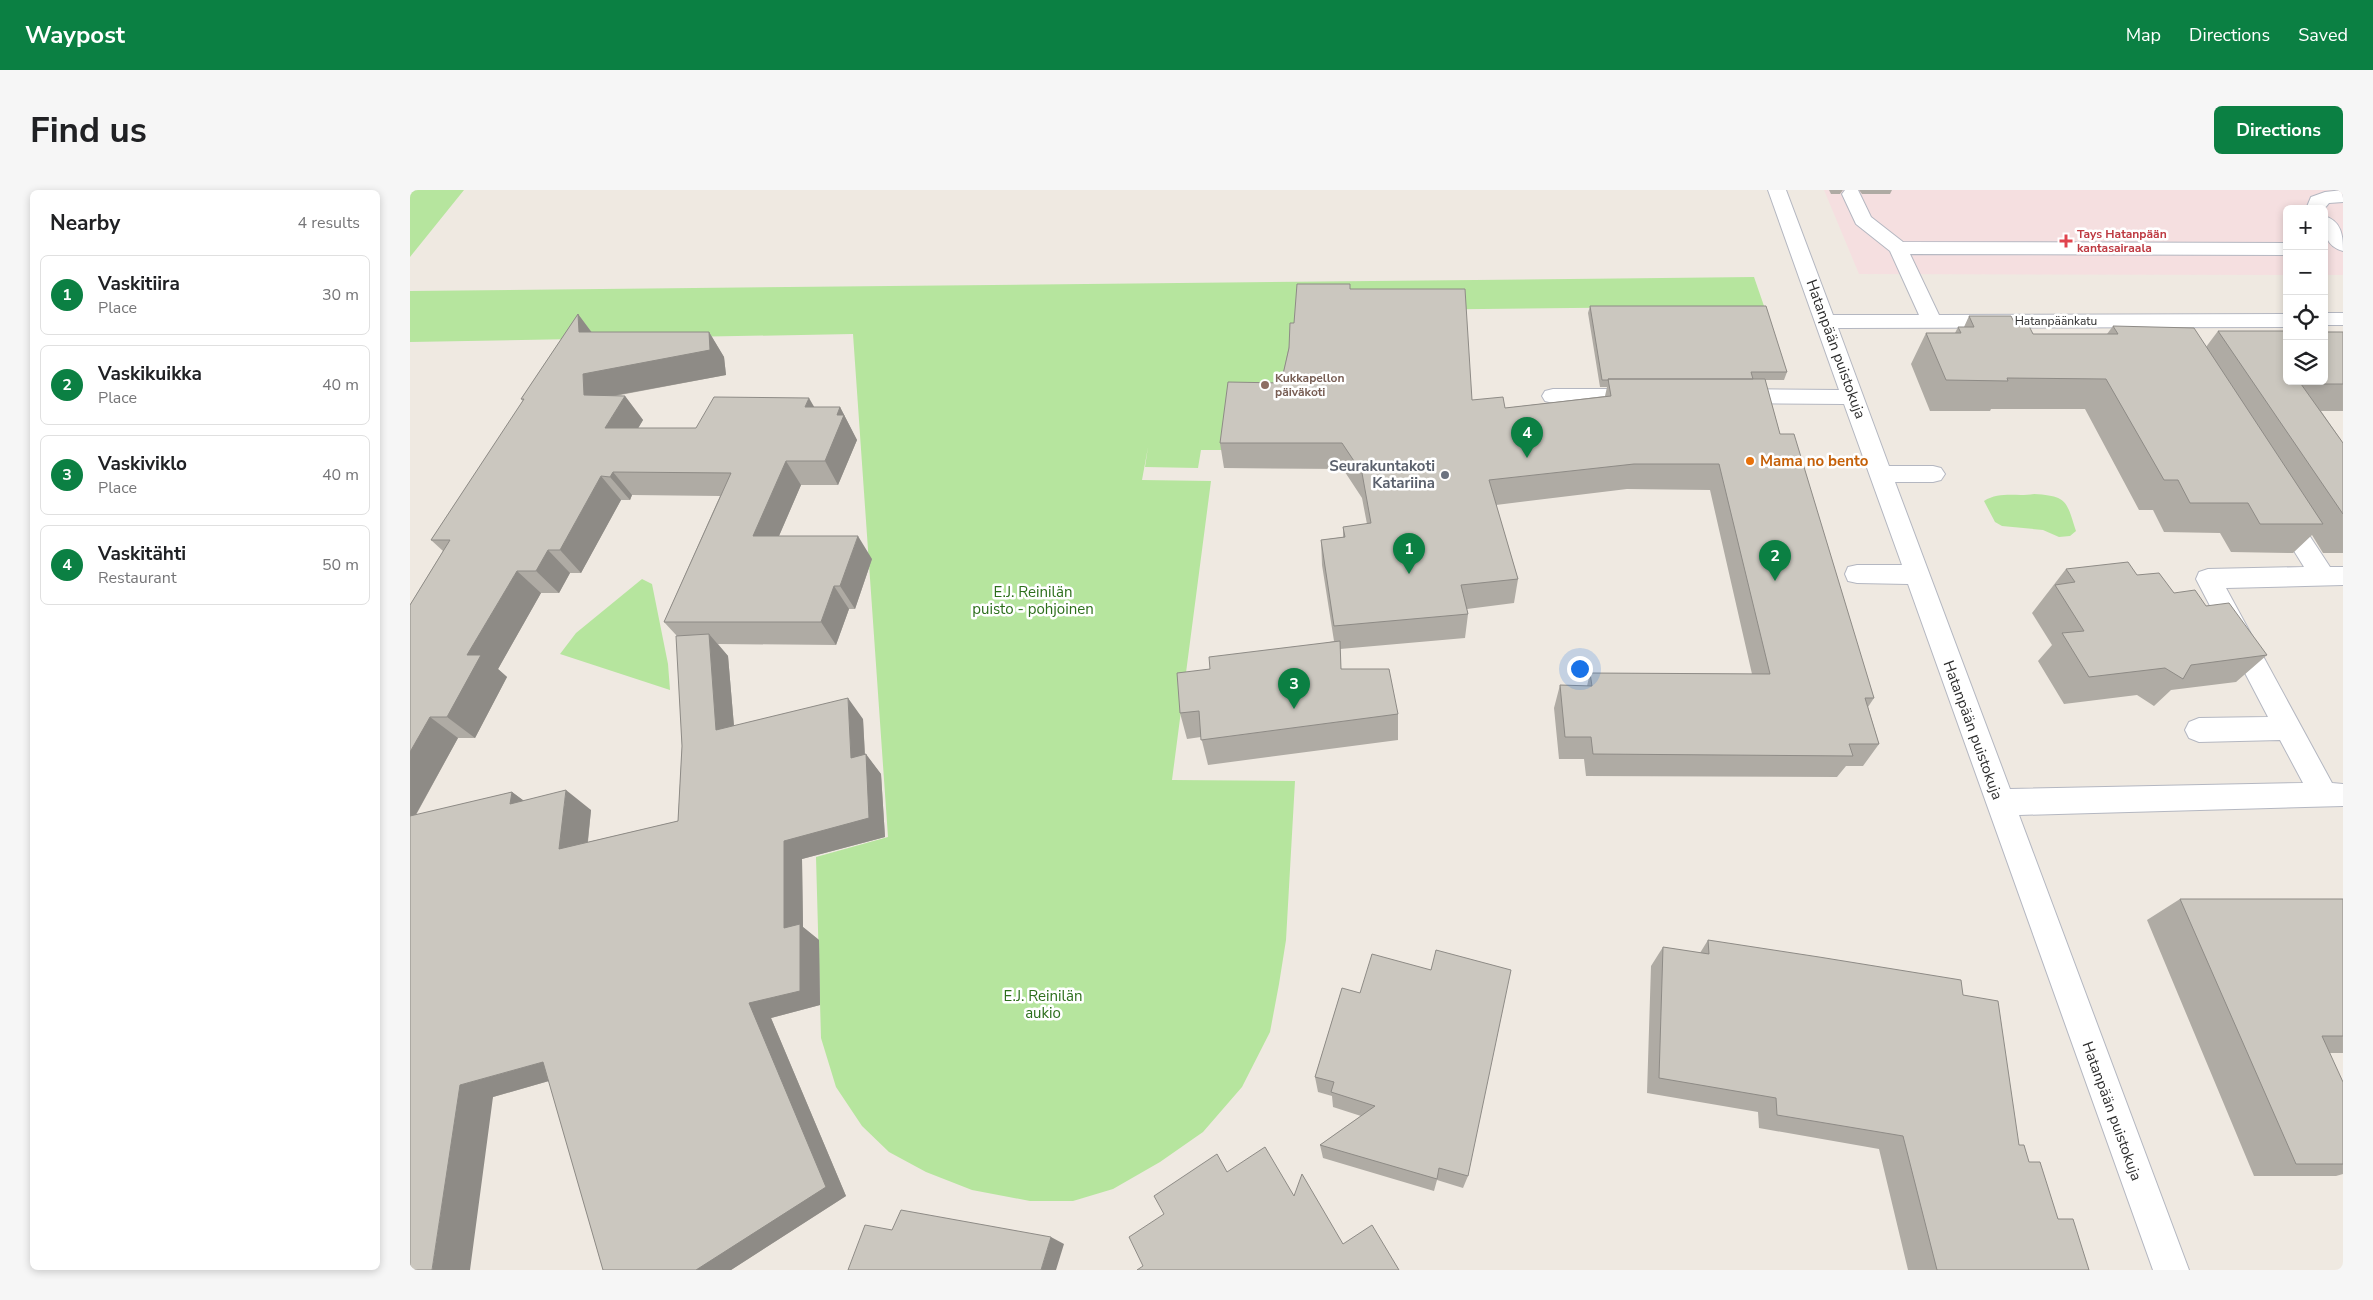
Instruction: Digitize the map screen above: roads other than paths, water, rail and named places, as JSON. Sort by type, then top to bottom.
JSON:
[{"type":"street","name":"Hatanpään puistokuja","points":[[1777,190],[2171,1270]]},
{"type":"street","points":[[1851,194],[1863,220],[1898,248],[1932,322]]},
{"type":"street","points":[[2316,205],[2318,201],[2325,198],[2343,196]]},
{"type":"street","points":[[2328,227],[2343,245]]},
{"type":"street","points":[[1898,248],[2283,249]]},
{"type":"street","points":[[2328,249],[2343,250]]},
{"type":"street","points":[[2328,319],[2343,319]]},
{"type":"street","points":[[2159,320],[2174,344]]},
{"type":"street","name":"Hatanpäänkatu","points":[[1826,322],[2283,320]]},
{"type":"street","points":[[1553,396],[1659,396]]},
{"type":"street","points":[[1708,396],[1853,397]]},
{"type":"street","points":[[1881,474],[1933,474]]},
{"type":"street","points":[[2270,494],[2334,577]]},
{"type":"street","points":[[1857,574],[1916,575]]},
{"type":"street","points":[[2334,577],[2208,579],[2288,728],[2334,795]]},
{"type":"street","points":[[2198,730],[2288,728]]},
{"type":"street","points":[[1999,802],[2334,795]]},
{"type":"place","name":"Tays Hatanpään kantasairaala","points":[[2066,241]]},
{"type":"place","name":"Kukkapellon päiväkoti","points":[[1265,385]]},
{"type":"place","name":"Vaskitähti","points":[[1527,458]]},
{"type":"place","name":"Mama no bento","points":[[1750,461]]},
{"type":"place","name":"Seurakuntakoti Katariina","points":[[1445,475]]},
{"type":"place","name":"Vaskitiira","points":[[1409,574]]},
{"type":"place","name":"Vaskikuikka","points":[[1775,581]]},
{"type":"place","name":"Vaskiviklo","points":[[1294,709]]},
{"type":"park label","name":"E.J. Reinilän puisto - pohjoinen","points":[[1033,600]]},
{"type":"park label","name":"E.J. Reinilän aukio","points":[[1043,1004]]}]
